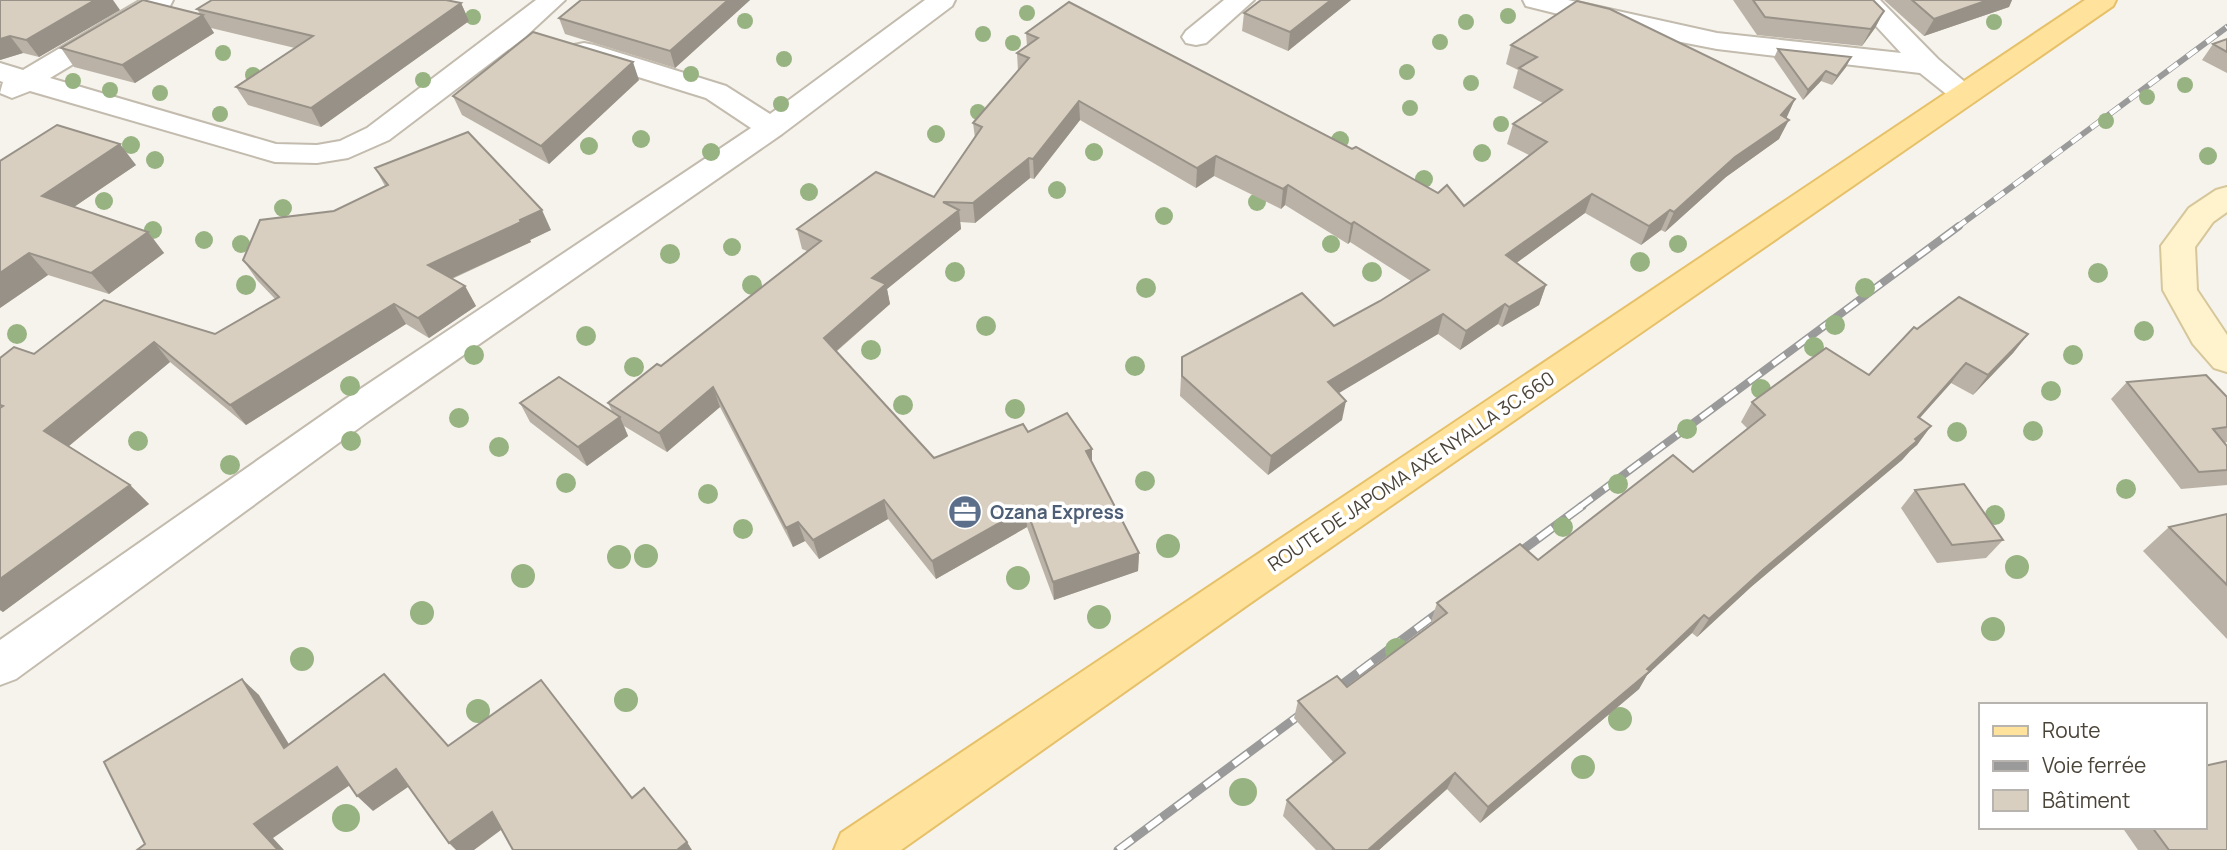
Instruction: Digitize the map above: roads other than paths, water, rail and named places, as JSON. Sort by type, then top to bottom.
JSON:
[{"type":"main road","name":"ROUTE DE JAPOMA AXE NYALLA 3C.660","points":[[859,850],[1257,575],[2103,0]]},
{"type":"main road","points":[[2227,197],[2201,215],[2178,246],[2180,290],[2206,335],[2227,359]]},
{"type":"street","points":[[0,96],[13,76],[160,0]]},
{"type":"street","points":[[13,76],[275,153],[317,155],[348,149],[378,134],[537,38],[552,0]]},
{"type":"street","points":[[0,666],[357,410],[771,128],[942,0]]},
{"type":"street","points":[[1196,37],[1241,0]]},
{"type":"street","points":[[1536,0],[1635,25],[1717,41],[1928,65]]},
{"type":"street","points":[[1866,0],[1928,65],[1965,95]]},
{"type":"street","points":[[537,38],[716,92],[771,128]]},
{"type":"railway","points":[[1956,228],[2227,27]]},
{"type":"railway","points":[[1580,507],[1959,226]]},
{"type":"railway","points":[[1509,560],[1582,506]]},
{"type":"railway","points":[[1329,694],[1447,606]]},
{"type":"railway","points":[[1118,850],[1309,708]]},
{"type":"place","name":"Ozana Express","points":[[965,512]]}]
